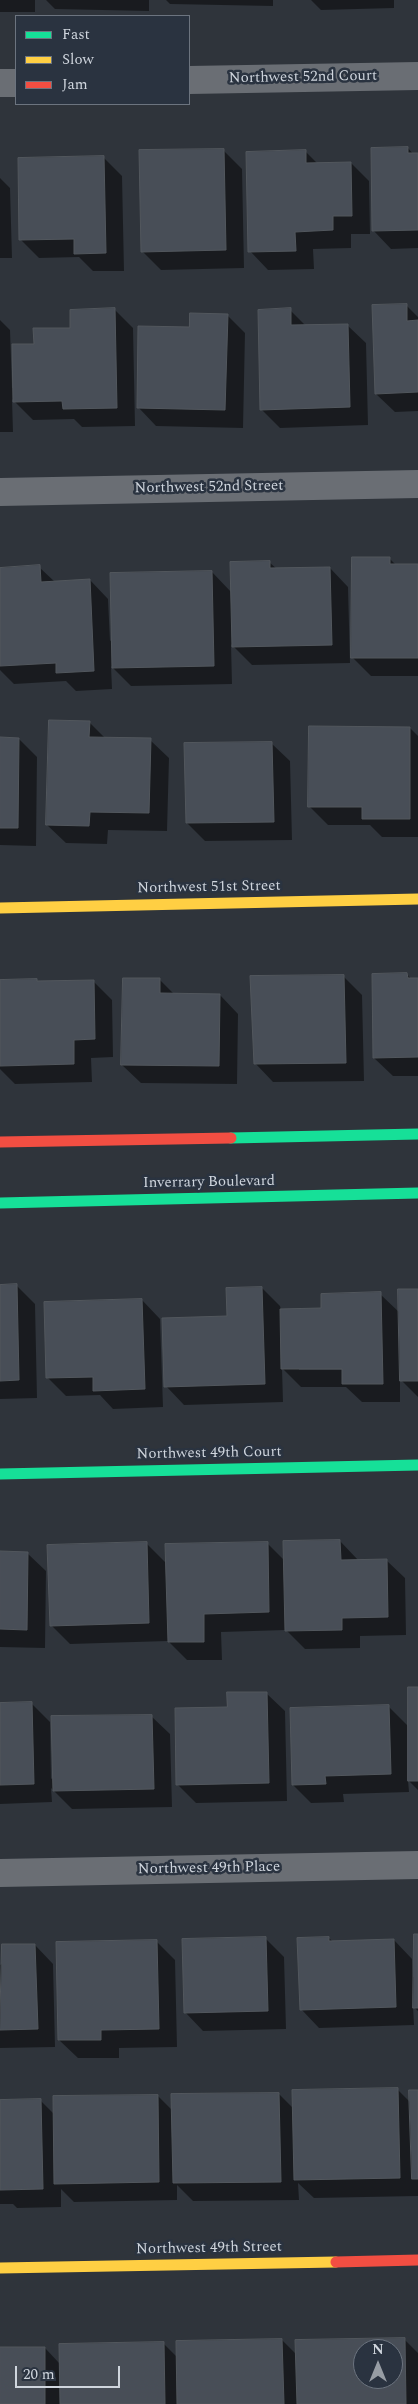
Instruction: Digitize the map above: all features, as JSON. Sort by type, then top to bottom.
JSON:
[{"type":"street","name":"Northwest 52nd Court","points":[[190,80],[418,76]]},
{"type":"street","points":[[0,83],[15,83]]},
{"type":"street","name":"Northwest 52nd Street","points":[[0,492],[418,484]]},
{"type":"street","name":"Northwest 51st Street","points":[[0,908],[418,899]]},
{"type":"street","points":[[0,1142],[418,1134]]},
{"type":"street","name":"Inverrary Boulevard","points":[[0,1203],[418,1194]]},
{"type":"street","name":"Northwest 49th Court","points":[[0,1474],[418,1465]]},
{"type":"street","name":"Northwest 49th Place","points":[[0,1873],[418,1865]]},
{"type":"street","name":"Northwest 49th Street","points":[[0,2268],[418,2260]]},
{"type":"building","points":[[408,147],[408,153],[418,153],[418,230],[372,231],[371,148]]},
{"type":"building","points":[[224,149],[226,250],[141,252],[139,150]]},
{"type":"building","points":[[306,150],[306,163],[351,162],[352,216],[333,216],[333,230],[295,232],[296,251],[248,252],[246,152]]},
{"type":"building","points":[[104,156],[106,253],[74,254],[74,239],[19,240],[18,158]]},
{"type":"building","points":[[407,304],[407,321],[418,320],[418,392],[375,394],[372,305]]},
{"type":"building","points":[[115,308],[117,408],[63,409],[62,401],[13,402],[12,344],[34,344],[33,328],[70,328],[70,310]]},
{"type":"building","points":[[291,308],[291,325],[348,324],[350,407],[260,410],[258,310]]},
{"type":"building","points":[[190,313],[228,314],[225,410],[137,408],[138,326],[189,327]]},
{"type":"building","points":[[352,557],[390,557],[390,564],[418,564],[418,658],[351,658]]},
{"type":"building","points":[[270,561],[270,568],[330,567],[332,645],[232,647],[230,562]]},
{"type":"building","points":[[40,565],[41,582],[90,579],[94,671],[56,673],[56,663],[0,666],[0,568]]},
{"type":"building","points":[[212,571],[214,666],[112,668],[110,573]]},
{"type":"building","points":[[49,720],[90,721],[89,737],[151,738],[149,813],[90,812],[89,826],[46,825]]},
{"type":"building","points":[[309,726],[410,727],[410,819],[362,819],[362,807],[308,807]]},
{"type":"building","points":[[0,737],[19,738],[18,828],[0,828]]},
{"type":"building","points":[[272,742],[274,822],[186,823],[184,743]]},
{"type":"building","points":[[407,973],[408,978],[418,978],[418,1057],[373,1058],[372,974]]},
{"type":"building","points":[[344,975],[346,1063],[254,1064],[250,976]]},
{"type":"building","points":[[123,978],[160,978],[160,993],[220,994],[219,1066],[121,1065]]},
{"type":"building","points":[[37,979],[37,981],[94,980],[95,1039],[74,1040],[74,1064],[0,1066],[0,980]]},
{"type":"building","points":[[17,1284],[19,1380],[0,1381],[0,1285]]},
{"type":"building","points":[[262,1287],[265,1384],[164,1387],[162,1318],[227,1316],[226,1288]]},
{"type":"building","points":[[398,1289],[418,1289],[418,1381],[400,1381]]},
{"type":"building","points":[[381,1292],[383,1384],[342,1384],[342,1369],[281,1369],[280,1309],[321,1308],[321,1294]]},
{"type":"building","points":[[142,1299],[145,1389],[93,1391],[93,1377],[46,1378],[44,1302]]},
{"type":"building","points":[[340,1540],[341,1560],[387,1559],[388,1617],[342,1618],[342,1630],[285,1631],[283,1541]]},
{"type":"building","points":[[147,1542],[149,1623],[50,1626],[47,1545]]},
{"type":"building","points":[[268,1542],[269,1612],[204,1614],[204,1642],[168,1642],[165,1544]]},
{"type":"building","points":[[0,1551],[28,1552],[27,1630],[0,1629]]},
{"type":"building","points":[[408,1687],[418,1687],[418,1781],[408,1781]]},
{"type":"building","points":[[227,1692],[267,1692],[269,1783],[176,1785],[175,1708],[227,1707]]},
{"type":"building","points":[[32,1702],[34,1784],[0,1785],[0,1703]]},
{"type":"building","points":[[389,1705],[391,1774],[325,1776],[326,1784],[292,1785],[290,1708]]},
{"type":"building","points":[[152,1715],[154,1789],[53,1791],[51,1716]]},
{"type":"building","points":[[414,1934],[418,1934],[418,2008],[413,2008]]},
{"type":"building","points":[[266,1937],[268,2011],[184,2013],[182,1939]]},
{"type":"building","points":[[329,1937],[329,1941],[394,1939],[396,2007],[300,2010],[297,1938]]},
{"type":"building","points":[[157,1940],[159,2029],[101,2030],[101,2040],[58,2040],[56,1942]]},
{"type":"building","points":[[2,1944],[35,1944],[38,2029],[0,2030]]},
{"type":"building","points":[[398,2088],[400,2178],[294,2180],[292,2090]]},
{"type":"building","points":[[409,2090],[418,2090],[418,2179],[412,2179]]},
{"type":"building","points":[[279,2093],[281,2182],[173,2183],[171,2094]]},
{"type":"building","points":[[158,2095],[159,2182],[54,2184],[53,2096]]},
{"type":"building","points":[[41,2099],[43,2189],[0,2190],[0,2100]]},
{"type":"building","points":[[405,2338],[406,2404],[297,2404],[295,2340]]},
{"type":"building","points":[[282,2339],[284,2404],[177,2404],[176,2341]]},
{"type":"building","points":[[164,2342],[165,2404],[60,2404],[59,2344]]},
{"type":"building","points":[[0,2347],[45,2347],[45,2404],[0,2404]]},
{"type":"traffic: fast","points":[[231,1138],[418,1134]]},
{"type":"traffic: fast","points":[[0,1203],[418,1193]]},
{"type":"traffic: fast","points":[[0,1474],[418,1465]]},
{"type":"traffic: slow","points":[[0,908],[418,899]]},
{"type":"traffic: slow","points":[[0,2268],[336,2262]]},
{"type":"traffic: jam","points":[[0,1142],[231,1138]]},
{"type":"traffic: jam","points":[[336,2262],[418,2260]]}]
